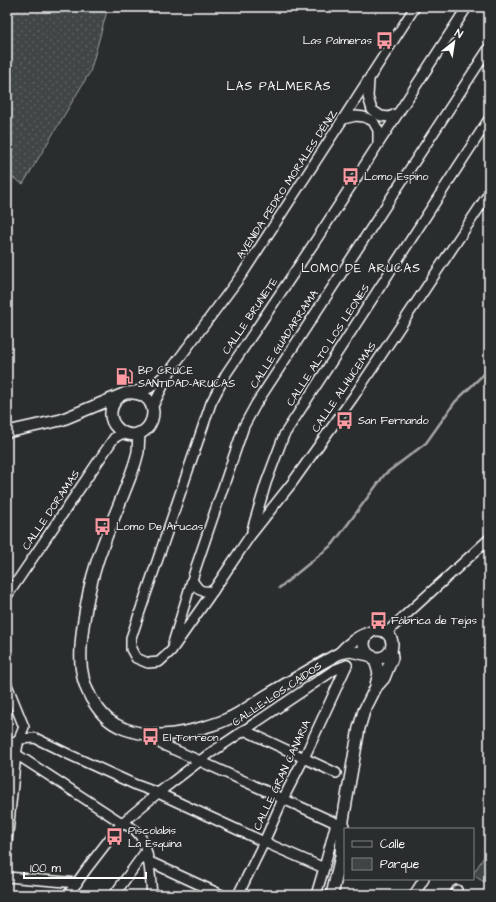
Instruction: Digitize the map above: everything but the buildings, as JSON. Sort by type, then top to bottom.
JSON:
[{"type":"main road","points":[[7,432],[61,420],[123,394],[136,393],[142,395],[150,402],[153,414],[152,420],[145,430],[126,434]]},
{"type":"main road","points":[[113,422],[111,412],[112,406],[123,394]]},
{"type":"main road","points":[[83,411],[101,412],[113,422],[118,429],[126,434],[138,452],[132,472],[97,562],[85,611],[80,656],[84,683],[91,699],[111,722],[131,731],[143,733],[169,735],[187,732],[225,720],[340,653],[350,651],[379,658],[384,657],[391,650]]},
{"type":"main road","points":[[332,895],[341,856],[343,820],[359,728],[364,710],[376,687],[384,678],[392,658],[392,641],[387,632],[378,629],[373,630],[364,634],[345,647],[340,653]]},
{"type":"main road","points":[[369,633],[364,642],[364,646],[366,651],[372,656],[379,673],[376,687]]},
{"type":"street","name":"AVENIDA PEDRO MORALES DÉNIZ","points":[[172,368],[243,273],[415,7]]},
{"type":"street","name":"CALLE BRUNETE","points":[[148,663],[136,658],[131,649],[131,638],[211,403],[226,374],[316,240],[467,7]]},
{"type":"street","name":"CALLE GUADARRAMA","points":[[171,651],[192,580],[244,426],[489,48]]},
{"type":"street","points":[[369,78],[368,97],[372,110],[381,116],[389,117],[398,113]]},
{"type":"street","points":[[343,119],[364,116],[373,121],[378,130],[378,144]]},
{"type":"street","name":"CALLE ALTO LOS LEONES","points":[[250,536],[266,483],[284,435],[489,119]]},
{"type":"street","name":"CALLE ALHUCEMAS","points":[[148,663],[158,662],[171,651],[250,536],[292,483],[354,396],[489,193]]},
{"type":"street","points":[[123,394],[150,388],[172,368]]},
{"type":"street","points":[[152,408],[172,368]]},
{"type":"street","name":"CALLE DORAMAS","points":[[7,596],[126,434]]},
{"type":"street","points":[[387,632],[489,539]]},
{"type":"street","points":[[192,580],[198,589],[203,592],[213,591]]},
{"type":"street","name":"CALLE LOS CAÍDOS","points":[[68,895],[122,823],[158,793],[244,730],[334,670],[347,665]]},
{"type":"street","name":"CALLE GRAN CANARIA","points":[[238,895],[347,665]]},
{"type":"street","points":[[7,685],[24,727],[19,739],[16,754],[7,843]]},
{"type":"street","points":[[244,730],[336,773]]},
{"type":"street","points":[[155,734],[161,744],[336,823],[316,895]]},
{"type":"street","points":[[7,747],[19,739],[35,738],[129,782],[158,793],[324,868]]},
{"type":"street","points":[[16,754],[122,823],[136,830],[146,851],[152,895]]},
{"type":"street","points":[[114,895],[146,851]]},
{"type":"street","points":[[148,861],[222,895]]},
{"type":"street","points":[[7,877],[77,883]]},
{"type":"street","points":[[414,895],[423,880]]},
{"type":"green space","points":[[7,7],[108,7],[90,72],[23,184],[7,174]]},
{"type":"green space","points":[[489,849],[489,885],[474,876],[474,872]]},
{"type":"waterway","points":[[279,588],[333,544],[385,474],[426,443],[455,402],[489,369]]},
{"type":"place","name":"Las Palmeras","points":[[385,40]]},
{"type":"place","name":"Lomo Espino","points":[[351,176]]},
{"type":"place","name":"BP CRUCE SANTIDAD-ARUCAS","points":[[125,376]]},
{"type":"place","name":"San Fernando","points":[[345,420]]},
{"type":"place","name":"Lomo De Arucas","points":[[103,526]]},
{"type":"place","name":"Fábrica de Tejas","points":[[378,620]]},
{"type":"place","name":"El Torreon","points":[[150,737]]},
{"type":"place","name":"Piscolabis La Esquina","points":[[115,836]]},
{"type":"district","name":"LAS PALMERAS","points":[[279,86]]},
{"type":"district","name":"LOMO DE ARUCAS","points":[[361,268]]}]
